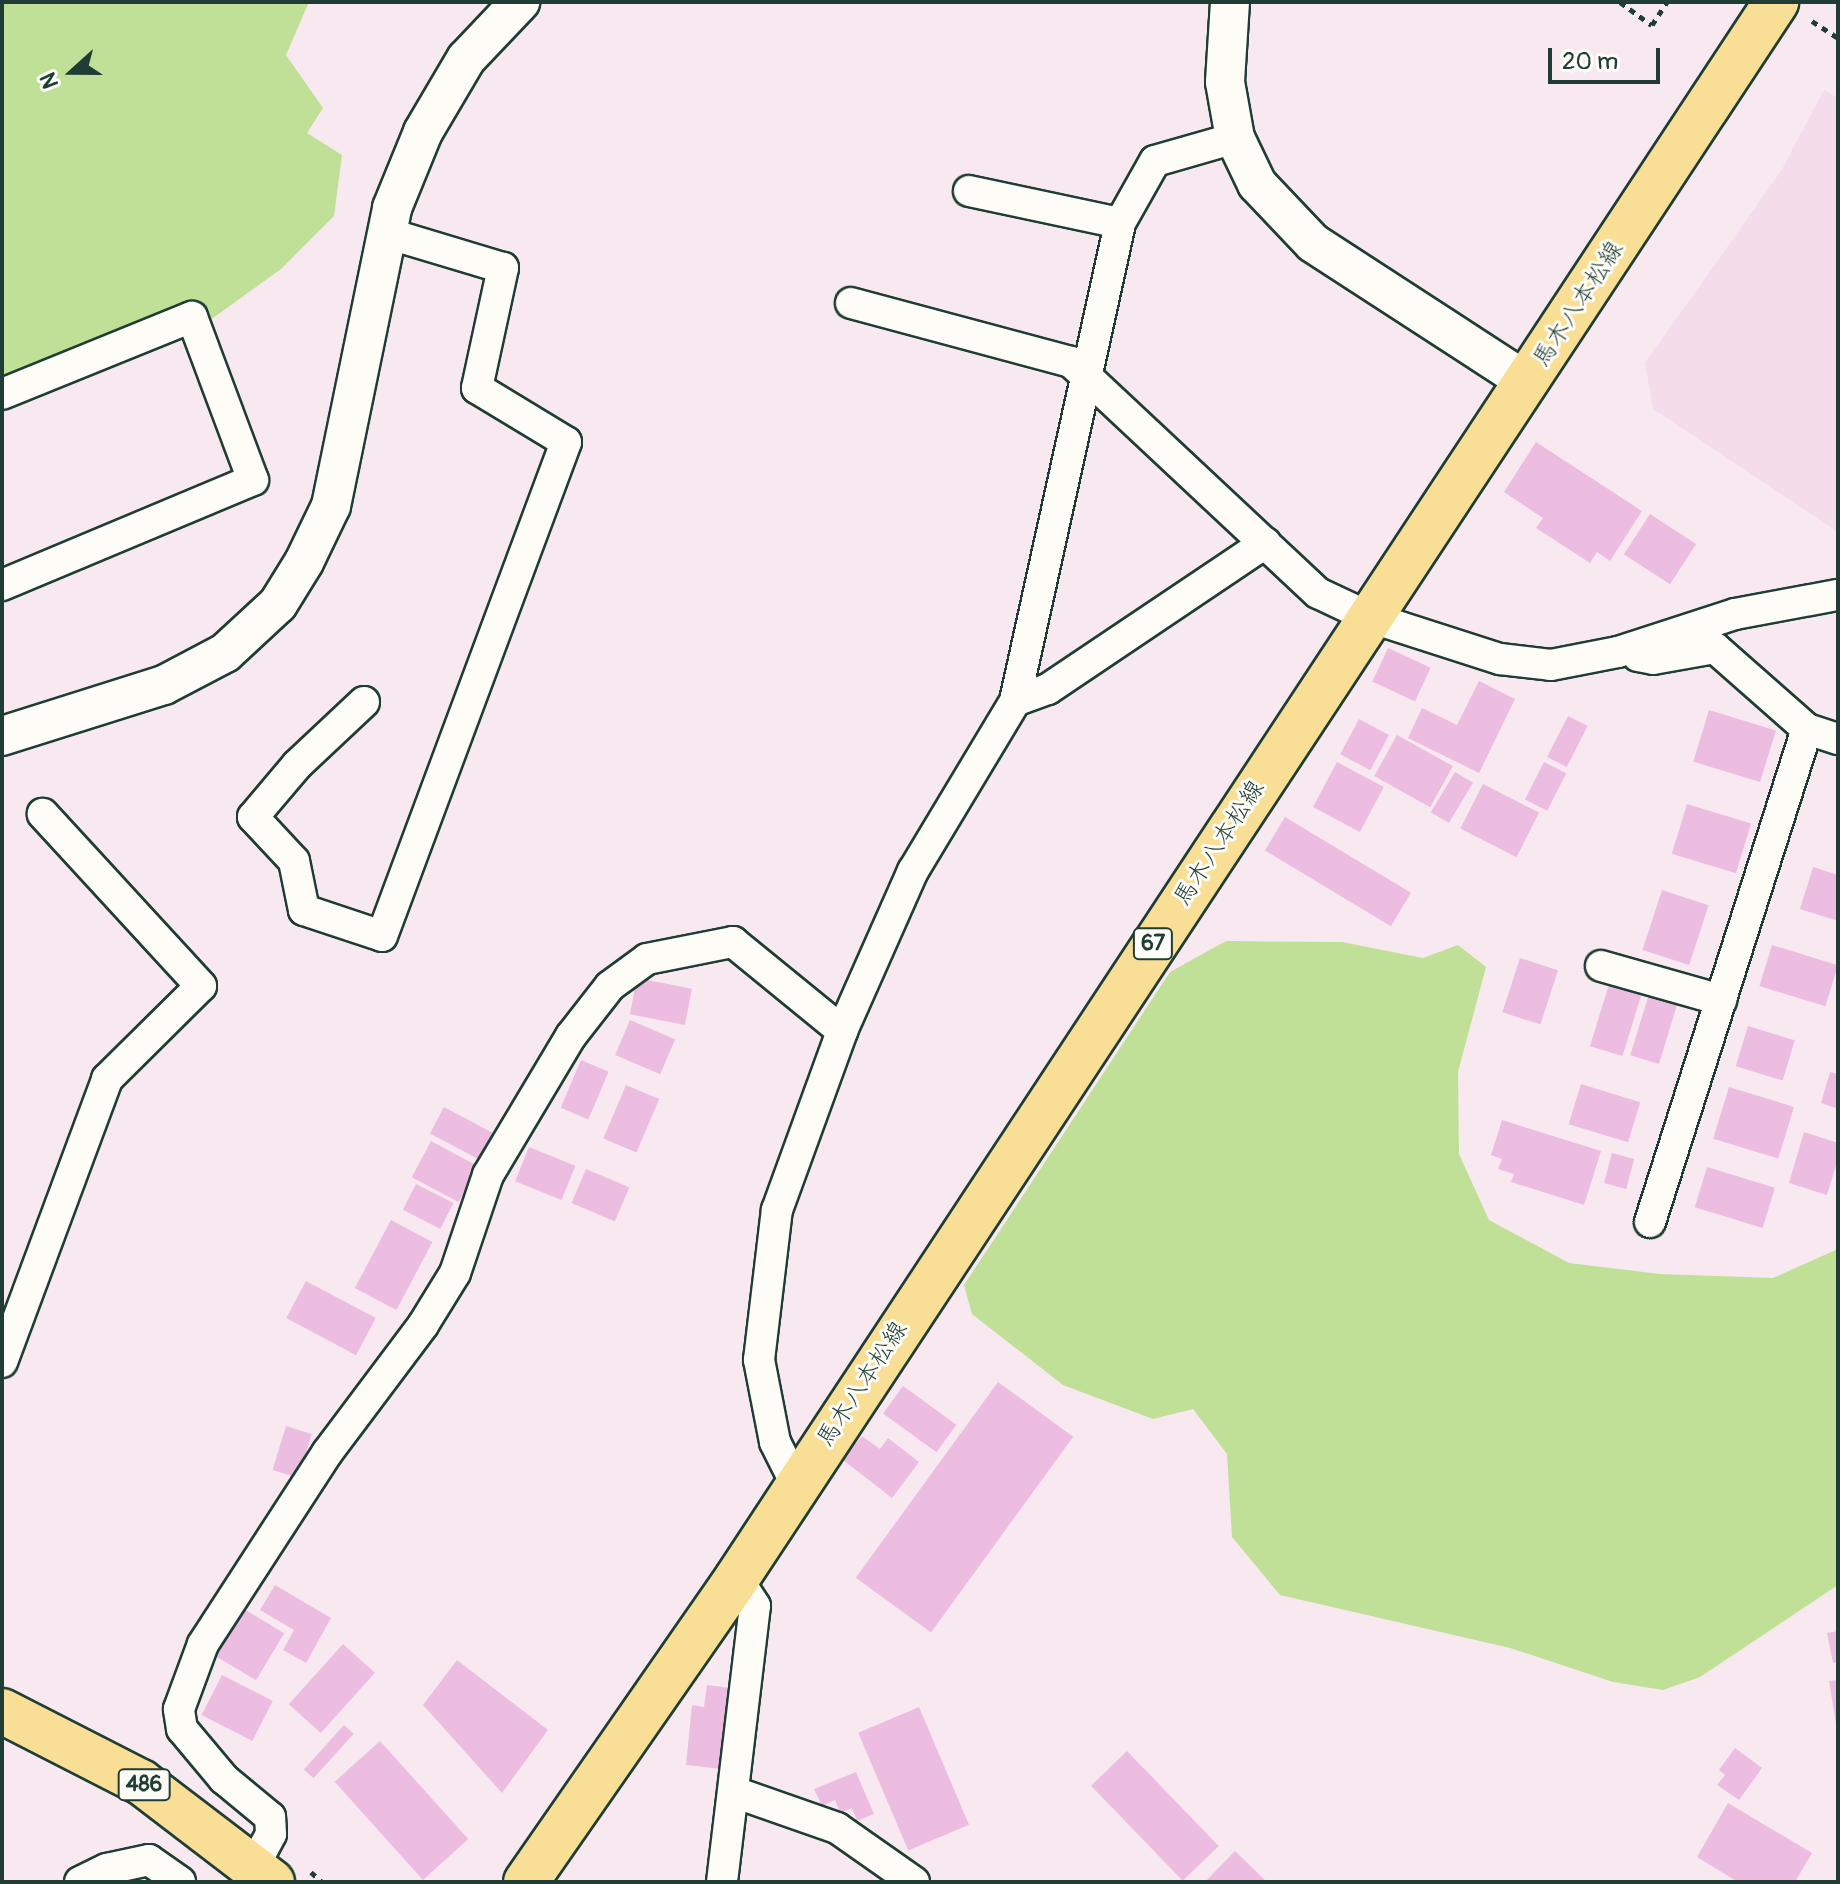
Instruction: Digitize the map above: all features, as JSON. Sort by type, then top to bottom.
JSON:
[{"type":"main road","name":"馬木八本松線","points":[[526,1882],[737,1578],[796,1484],[1776,2]]},
{"type":"main road","name":"486","points":[[2,1711],[141,1782],[263,1874]]},
{"type":"street","points":[[2,736],[164,685],[225,653],[278,604],[331,506],[350,427],[392,208],[423,132],[466,59],[520,2]]},
{"type":"street","points":[[1230,2],[1225,82],[1235,138],[1257,184],[1313,243],[1527,382]]},
{"type":"street","points":[[796,1484],[775,1442],[759,1360],[777,1210],[842,1031],[913,871],[1015,701],[1120,223],[1155,161],[1235,138]]},
{"type":"street","points":[[969,191],[1120,223]]},
{"type":"street","points":[[364,702],[297,765],[253,817],[294,861],[304,910],[382,936],[566,442],[477,388],[503,268],[386,233]]},
{"type":"street","points":[[851,303],[1071,362],[1088,374],[1318,593],[1369,617],[1500,659],[1551,665],[1618,652],[1735,614],[1838,595]]},
{"type":"street","points":[[2,394],[192,317],[253,480],[2,585]]},
{"type":"street","points":[[1015,701],[1048,689],[1265,543]]},
{"type":"street","points":[[1618,652],[1653,659],[1715,648],[1807,729],[1838,739]]},
{"type":"street","points":[[1650,1222],[1807,729]]},
{"type":"street","points":[[2,1362],[107,1079],[201,986],[43,814]]},
{"type":"street","points":[[263,1874],[271,1834],[270,1817],[224,1779],[182,1729],[179,1709],[203,1644],[327,1453],[423,1325],[455,1273],[488,1175],[571,1036],[610,986],[647,959],[733,942],[842,1031]]},
{"type":"street","points":[[1601,966],[1721,1000]]},
{"type":"street","points":[[722,1882],[755,1606],[737,1578]]},
{"type":"street","points":[[734,1792],[837,1828],[914,1882]]},
{"type":"street","points":[[80,1882],[107,1869],[149,1860],[180,1882]]},
{"type":"path","points":[[1620,2],[1652,25],[1667,2]]},
{"type":"shaded area","points":[[1824,90],[1838,98],[1838,532],[1653,409],[1645,363],[1781,171]]},
{"type":"green space","points":[[2,2],[309,2],[286,55],[323,108],[307,133],[342,155],[334,216],[281,269],[199,328],[2,395]]},
{"type":"green space","points":[[1226,941],[1342,942],[1423,958],[1458,945],[1486,967],[1458,1072],[1459,1154],[1489,1220],[1569,1263],[1660,1274],[1773,1278],[1838,1249],[1838,1585],[1700,1677],[1663,1690],[1613,1682],[1510,1648],[1280,1595],[1232,1537],[1227,1454],[1193,1409],[1153,1419],[1063,1385],[972,1314],[964,1285],[1170,972]]},
{"type":"building","points":[[1536,442],[1642,511],[1610,561],[1597,552],[1590,563],[1536,528],[1543,518],[1504,492]]},
{"type":"building","points":[[1650,514],[1696,544],[1670,584],[1624,554]]},
{"type":"building","points":[[1388,648],[1431,668],[1415,701],[1372,682]]},
{"type":"building","points":[[1479,681],[1515,699],[1479,773],[1408,738],[1422,708],[1457,725]]},
{"type":"building","points":[[1709,710],[1776,730],[1760,782],[1693,762]]},
{"type":"building","points":[[1568,716],[1588,726],[1567,767],[1547,757]]},
{"type":"building","points":[[1359,719],[1389,735],[1370,770],[1340,754]]},
{"type":"building","points":[[1397,735],[1453,766],[1430,807],[1374,776]]},
{"type":"building","points":[[1337,762],[1384,787],[1360,832],[1313,807]]},
{"type":"building","points":[[1544,762],[1566,773],[1547,811],[1525,799]]},
{"type":"building","points":[[1455,772],[1473,783],[1449,823],[1431,812]]},
{"type":"building","points":[[1483,784],[1539,813],[1516,857],[1460,829]]},
{"type":"building","points":[[1687,804],[1751,824],[1736,873],[1672,854]]},
{"type":"building","points":[[1285,817],[1411,893],[1391,926],[1265,850]]},
{"type":"building","points":[[1813,867],[1838,875],[1838,921],[1800,909]]},
{"type":"building","points":[[1662,890],[1709,905],[1689,965],[1643,950]]},
{"type":"building","points":[[1772,945],[1838,965],[1825,1006],[1759,986]]},
{"type":"building","points":[[1520,958],[1558,970],[1540,1025],[1502,1012]]},
{"type":"building","points":[[637,978],[692,989],[685,1025],[630,1014]]},
{"type":"building","points":[[1609,984],[1642,994],[1623,1056],[1590,1046]]},
{"type":"building","points":[[1649,994],[1678,1003],[1659,1064],[1630,1055]]},
{"type":"building","points":[[630,1020],[675,1039],[660,1074],[615,1055]]},
{"type":"building","points":[[1748,1026],[1795,1040],[1783,1080],[1736,1066]]},
{"type":"building","points":[[581,1060],[609,1072],[588,1120],[561,1108]]},
{"type":"building","points":[[1830,1072],[1838,1074],[1838,1109],[1821,1103]]},
{"type":"building","points":[[1581,1084],[1640,1102],[1628,1142],[1569,1124]]},
{"type":"building","points":[[626,1085],[659,1099],[636,1152],[603,1138]]},
{"type":"building","points":[[1729,1087],[1794,1107],[1778,1159],[1713,1139]]},
{"type":"building","points":[[444,1107],[493,1133],[478,1159],[430,1133]]},
{"type":"building","points":[[1502,1120],[1601,1151],[1584,1205],[1511,1182],[1514,1174],[1498,1169],[1502,1159],[1491,1155]]},
{"type":"building","points":[[1804,1132],[1838,1143],[1838,1159],[1827,1195],[1789,1183]]},
{"type":"building","points":[[431,1141],[478,1166],[459,1202],[412,1177]]},
{"type":"building","points":[[529,1147],[575,1166],[561,1200],[515,1181]]},
{"type":"building","points":[[1612,1153],[1634,1159],[1626,1189],[1604,1183]]},
{"type":"building","points":[[1707,1167],[1775,1188],[1763,1228],[1695,1207]]},
{"type":"building","points":[[586,1169],[629,1187],[615,1221],[572,1203]]},
{"type":"building","points":[[416,1184],[453,1203],[440,1229],[403,1210]]},
{"type":"building","points":[[391,1220],[432,1242],[396,1310],[355,1288]]},
{"type":"building","points":[[306,1281],[376,1318],[356,1355],[286,1318]]},
{"type":"building","points":[[998,1382],[1073,1437],[931,1632],[856,1578]]},
{"type":"building","points":[[903,1386],[956,1425],[936,1452],[883,1414]]},
{"type":"building","points":[[286,1426],[312,1434],[298,1478],[273,1470]]},
{"type":"building","points":[[862,1436],[880,1449],[888,1438],[919,1462],[892,1498],[843,1460]]},
{"type":"building","points":[[275,1585],[331,1618],[306,1663],[283,1650],[294,1630],[260,1610]]},
{"type":"building","points":[[244,1609],[284,1633],[256,1680],[216,1656]]},
{"type":"building","points":[[1838,1631],[1838,1662],[1833,1663],[1827,1633]]},
{"type":"building","points":[[343,1644],[375,1673],[321,1733],[289,1704]]},
{"type":"building","points":[[457,1660],[548,1730],[502,1793],[423,1705]]},
{"type":"building","points":[[222,1675],[273,1701],[252,1741],[202,1715]]},
{"type":"building","points":[[1838,1680],[1838,1724],[1836,1724],[1829,1681]]},
{"type":"building","points":[[707,1685],[731,1688],[722,1769],[686,1765],[692,1705],[704,1707]]},
{"type":"building","points":[[919,1707],[969,1825],[908,1851],[858,1733]]},
{"type":"building","points":[[344,1725],[354,1734],[314,1778],[304,1770]]},
{"type":"building","points":[[380,1741],[468,1839],[423,1880],[335,1782]]},
{"type":"building","points":[[1735,1748],[1762,1768],[1739,1800],[1717,1785],[1725,1775],[1719,1770]]},
{"type":"building","points":[[1127,1751],[1219,1846],[1183,1881],[1091,1786]]},
{"type":"building","points":[[856,1772],[874,1814],[857,1821],[852,1808],[840,1813],[835,1800],[822,1806],[814,1789]]},
{"type":"building","points":[[1728,1803],[1812,1853],[1795,1882],[1738,1882],[1697,1857]]},
{"type":"building","points":[[1235,1851],[1267,1882],[1205,1882]]}]
